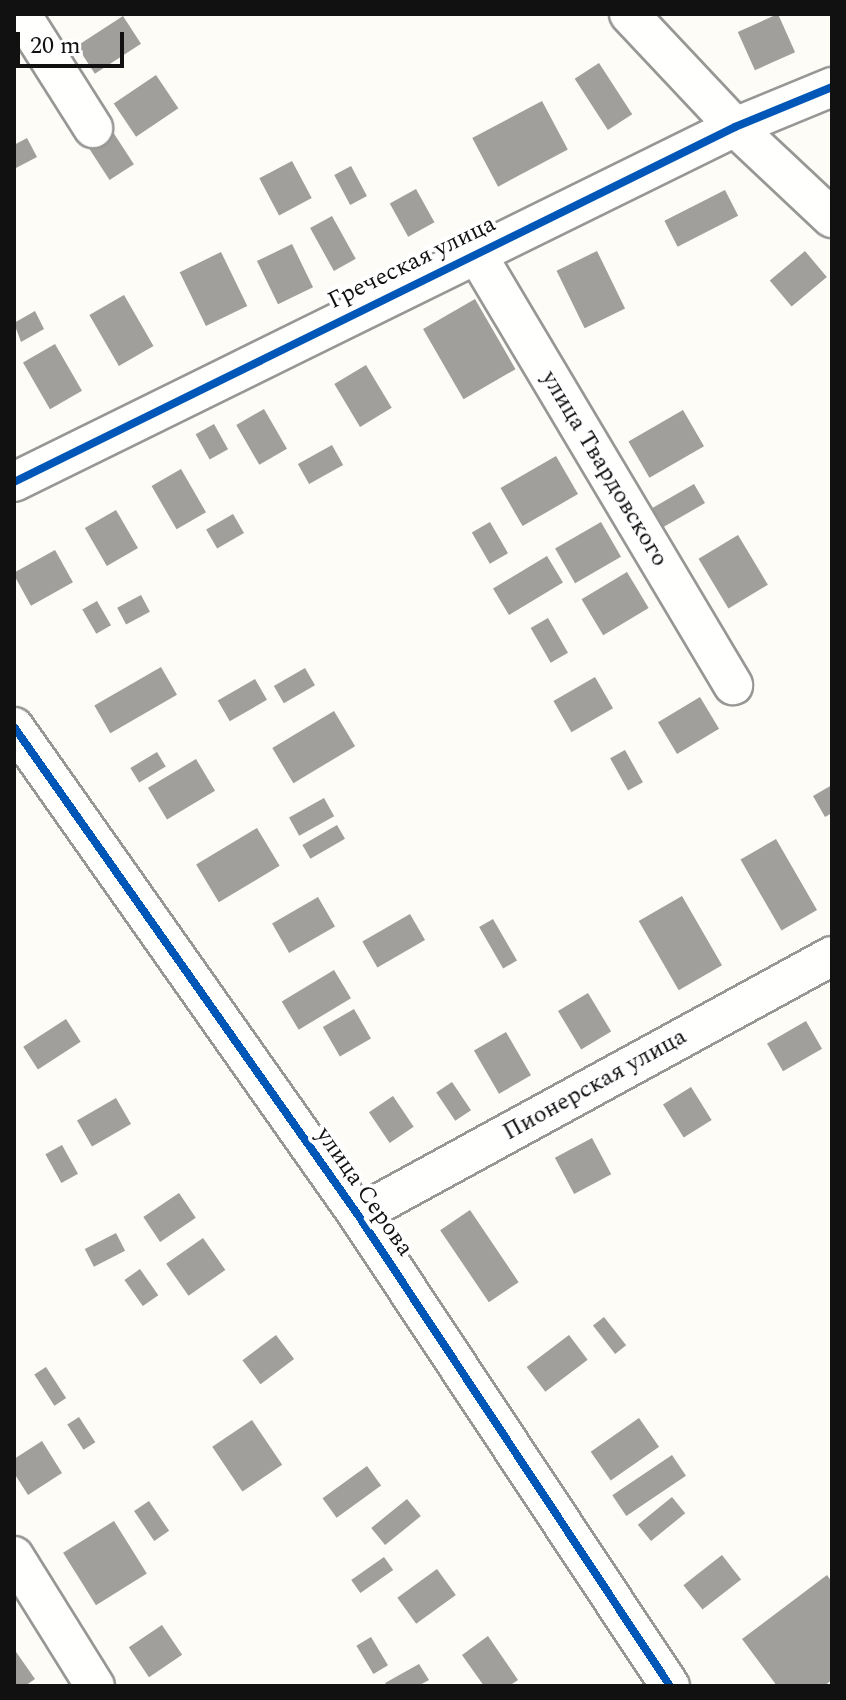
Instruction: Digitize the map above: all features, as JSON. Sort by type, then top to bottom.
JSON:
[{"type":"street","points":[[21,14],[93,128]]},
{"type":"street","points":[[629,14],[735,127],[832,218]]},
{"type":"street","name":"Греческая улица","points":[[14,482],[735,127],[832,87]]},
{"type":"street","name":"улица Твардовского","points":[[476,253],[733,685]]},
{"type":"street","name":"улица Серова","points":[[14,727],[358,1215],[670,1686]]},
{"type":"street","name":"Пионерская улица","points":[[358,1215],[832,956]]},
{"type":"street","points":[[14,1556],[95,1686]]},
{"type":"building","points":[[778,14],[795,52],[755,70],[738,32]]},
{"type":"building","points":[[123,16],[141,44],[95,74],[77,46]]},
{"type":"building","points":[[599,63],[632,114],[608,130],[575,79]]},
{"type":"building","points":[[156,75],[178,108],[136,137],[114,104]]},
{"type":"building","points":[[542,101],[568,150],[498,187],[472,138]]},
{"type":"building","points":[[111,129],[134,164],[110,180],[87,145]]},
{"type":"building","points":[[27,138],[37,157],[14,169],[14,145]]},
{"type":"building","points":[[292,161],[312,198],[279,215],[259,178]]},
{"type":"building","points":[[351,166],[367,196],[350,205],[334,175]]},
{"type":"building","points":[[416,189],[434,222],[408,237],[390,204]]},
{"type":"building","points":[[725,190],[738,216],[678,247],[664,221]]},
{"type":"building","points":[[332,216],[356,259],[334,271],[310,228]]},
{"type":"building","points":[[292,244],[313,287],[278,304],[257,261]]},
{"type":"building","points":[[597,251],[625,309],[585,328],[557,271]]},
{"type":"building","points":[[805,251],[827,277],[792,307],[770,281]]},
{"type":"building","points":[[221,252],[247,306],[206,326],[180,272]]},
{"type":"building","points":[[124,295],[154,346],[119,366],[89,315]]},
{"type":"building","points":[[475,299],[516,369],[464,399],[423,329]]},
{"type":"building","points":[[35,311],[44,329],[21,342],[14,323]]},
{"type":"building","points":[[55,344],[82,391],[50,409],[23,362]]},
{"type":"building","points":[[366,365],[392,408],[360,427],[334,384]]},
{"type":"building","points":[[264,409],[287,449],[259,465],[236,425]]},
{"type":"building","points":[[683,410],[704,446],[649,478],[628,441]]},
{"type":"building","points":[[214,424],[228,449],[210,460],[196,434]]},
{"type":"building","points":[[332,445],[343,465],[309,484],[298,464]]},
{"type":"building","points":[[556,456],[578,494],[523,526],[501,488]]},
{"type":"building","points":[[181,469],[206,512],[177,529],[152,486]]},
{"type":"building","points":[[694,484],[705,503],[662,528],[651,509]]},
{"type":"building","points":[[116,510],[138,548],[107,566],[85,528]]},
{"type":"building","points":[[233,514],[244,533],[217,549],[206,530]]},
{"type":"building","points":[[490,522],[508,553],[490,564],[472,532]]},
{"type":"building","points":[[601,522],[621,557],[575,583],[555,548]]},
{"type":"building","points":[[738,535],[768,585],[728,608],[699,559]]},
{"type":"building","points":[[55,550],[73,582],[31,606],[14,573]]},
{"type":"building","points":[[547,556],[563,583],[509,615],[493,588]]},
{"type":"building","points":[[627,572],[649,608],[603,635],[582,599]]},
{"type":"building","points":[[141,595],[150,612],[126,624],[117,608]]},
{"type":"building","points":[[97,601],[111,625],[96,634],[82,610]]},
{"type":"building","points":[[548,618],[568,653],[551,663],[531,628]]},
{"type":"building","points":[[161,667],[177,695],[110,733],[94,706]]},
{"type":"building","points":[[305,668],[315,685],[284,703],[274,686]]},
{"type":"building","points":[[595,677],[613,708],[571,732],[553,701]]},
{"type":"building","points":[[255,679],[267,700],[230,721],[218,700]]},
{"type":"building","points":[[700,697],[719,729],[677,754],[658,722]]},
{"type":"building","points":[[334,711],[355,746],[293,783],[272,748]]},
{"type":"building","points":[[625,750],[643,782],[628,791],[610,758]]},
{"type":"building","points":[[157,752],[166,767],[139,783],[130,768]]},
{"type":"building","points":[[196,759],[215,791],[167,820],[148,788]]},
{"type":"building","points":[[832,785],[832,813],[825,817],[813,796]]},
{"type":"building","points":[[324,798],[334,816],[299,836],[289,817]]},
{"type":"building","points":[[337,825],[345,839],[310,859],[302,845]]},
{"type":"building","points":[[257,828],[280,866],[219,902],[196,865]]},
{"type":"building","points":[[776,839],[817,910],[781,931],[740,860]]},
{"type":"building","points":[[682,896],[722,965],[679,990],[639,921]]},
{"type":"building","points":[[318,897],[335,926],[289,953],[272,924]]},
{"type":"building","points":[[410,914],[425,940],[377,967],[362,942]]},
{"type":"building","points":[[493,919],[517,961],[503,969],[479,927]]},
{"type":"building","points":[[334,970],[351,998],[299,1030],[282,1001]]},
{"type":"building","points":[[588,993],[611,1032],[581,1050],[558,1011]]},
{"type":"building","points":[[354,1009],[371,1038],[340,1056],[323,1027]]},
{"type":"building","points":[[66,1019],[81,1042],[38,1069],[23,1047]]},
{"type":"building","points":[[806,1021],[822,1049],[783,1071],[767,1044]]},
{"type":"building","points":[[506,1032],[531,1075],[499,1094],[474,1050]]},
{"type":"building","points":[[452,1082],[471,1110],[455,1121],[436,1093]]},
{"type":"building","points":[[691,1087],[712,1120],[684,1138],[663,1104]]},
{"type":"building","points":[[393,1096],[414,1127],[390,1143],[369,1112]]},
{"type":"building","points":[[116,1098],[131,1124],[92,1146],[77,1120]]},
{"type":"building","points":[[592,1138],[611,1174],[574,1194],[555,1158]]},
{"type":"building","points":[[62,1145],[78,1174],[61,1183],[45,1154]]},
{"type":"building","points":[[179,1193],[196,1218],[160,1242],[143,1217]]},
{"type":"building","points":[[470,1210],[519,1282],[489,1302],[440,1230]]},
{"type":"building","points":[[116,1233],[125,1251],[94,1267],[85,1249]]},
{"type":"building","points":[[203,1238],[225,1270],[189,1296],[166,1264]]},
{"type":"building","points":[[140,1269],[158,1295],[143,1306],[124,1280]]},
{"type":"building","points":[[604,1317],[626,1345],[615,1354],[593,1326]]},
{"type":"building","points":[[276,1335],[294,1359],[261,1384],[242,1360]]},
{"type":"building","points":[[569,1335],[588,1360],[545,1392],[527,1367]]},
{"type":"building","points":[[46,1367],[66,1398],[54,1406],[34,1375]]},
{"type":"building","points":[[79,1417],[95,1442],[84,1450],[67,1425]]},
{"type":"building","points":[[639,1418],[659,1447],[611,1481],[591,1452]]},
{"type":"building","points":[[252,1420],[282,1465],[242,1492],[212,1447]]},
{"type":"building","points":[[42,1441],[62,1473],[28,1495],[14,1473],[14,1459]]},
{"type":"building","points":[[672,1455],[686,1476],[626,1516],[612,1495]]},
{"type":"building","points":[[367,1466],[381,1485],[337,1518],[323,1498]]},
{"type":"building","points":[[672,1497],[685,1513],[651,1541],[638,1525]]},
{"type":"building","points":[[407,1499],[421,1516],[385,1545],[371,1528]]},
{"type":"building","points":[[149,1501],[169,1531],[154,1541],[134,1511]]},
{"type":"building","points":[[114,1521],[147,1574],[96,1605],[63,1553]]},
{"type":"building","points":[[722,1555],[741,1579],[702,1610],[683,1585]]},
{"type":"building","points":[[384,1557],[393,1570],[360,1593],[351,1580]]},
{"type":"building","points":[[437,1569],[456,1595],[416,1624],[397,1598]]},
{"type":"building","points":[[827,1575],[832,1582],[832,1680],[824,1686],[777,1686],[742,1639]]},
{"type":"building","points":[[162,1625],[182,1655],[149,1677],[129,1647]]},
{"type":"building","points":[[488,1636],[518,1680],[509,1686],[484,1686],[462,1655]]},
{"type":"building","points":[[371,1637],[388,1665],[373,1674],[356,1646]]},
{"type":"building","points":[[14,1649],[35,1679],[25,1686],[14,1686]]},
{"type":"building","points":[[419,1664],[429,1680],[418,1686],[387,1686],[385,1683]]},
{"type":"cycle path","points":[[14,482],[735,127],[832,87]]},
{"type":"cycle path","points":[[14,727],[358,1215],[670,1686]]}]
